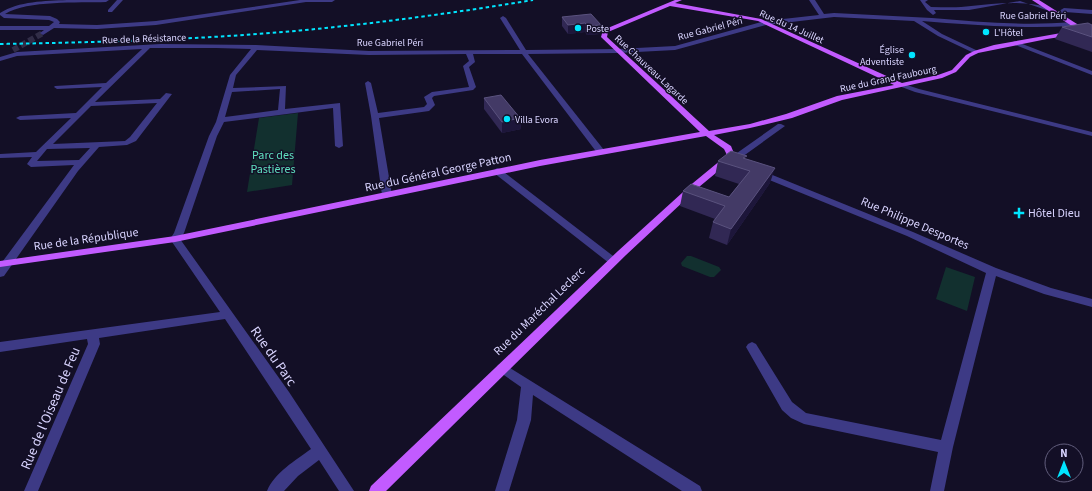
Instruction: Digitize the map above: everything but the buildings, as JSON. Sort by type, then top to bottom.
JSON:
[{"type":"main road","points":[[670,4],[679,0]]},
{"type":"main road","points":[[1035,0],[1049,9],[1092,30]]},
{"type":"main road","name":"Rue du 14 Juillet","points":[[670,4],[755,19],[901,85]]},
{"type":"main road","name":"Rue Chauveau-Lagarde","points":[[670,4],[605,32],[604,37],[707,134],[724,145]]},
{"type":"main road","points":[[1060,14],[1072,24],[1092,35]]},
{"type":"main road","name":"Rue du Grand Faubourg","points":[[707,134],[766,123],[840,98],[940,78],[954,71],[968,56],[976,52],[1015,43],[1092,30]]},
{"type":"main road","points":[[723,132],[722,138],[724,145],[728,148],[730,158]]},
{"type":"main road","name":"Rue du Général George Patton","points":[[175,239],[497,172],[707,134]]},
{"type":"main road","name":"Rue du Maréchal Leclerc","points":[[376,491],[613,261],[696,185],[730,158]]},
{"type":"main road","name":"Rue de la République","points":[[4,263],[175,239]]},
{"type":"street","points":[[43,33],[57,22],[50,18],[10,17],[2,14],[11,8],[22,5],[58,1],[106,0]]},
{"type":"street","points":[[110,11],[120,0]]},
{"type":"street","points":[[0,28],[97,27],[156,23],[308,0],[332,0]]},
{"type":"street","points":[[812,0],[822,16]]},
{"type":"street","points":[[925,0],[922,2],[940,20]]},
{"type":"street","points":[[929,9],[969,8],[1020,0],[1049,9]]},
{"type":"street","points":[[1042,0],[1060,14],[1092,12]]},
{"type":"street","name":"Rue Gabriel Péri","points":[[280,48],[369,53],[618,51],[675,48],[766,23],[842,15],[940,20],[1008,26],[1072,24]]},
{"type":"street","points":[[502,18],[524,52],[601,152]]},
{"type":"street","points":[[915,19],[940,35],[976,52]]},
{"type":"street","points":[[1015,43],[1092,73]]},
{"type":"street","points":[[168,52],[201,52],[220,46]]},
{"type":"street","name":"Rue de la Résistance","points":[[0,59],[11,53],[148,47],[220,46],[280,48]]},
{"type":"street","points":[[84,160],[31,164],[37,154],[46,147],[88,104],[148,47]]},
{"type":"street","points":[[175,239],[179,233],[220,120],[233,75],[256,47]]},
{"type":"street","points":[[375,116],[426,109],[431,105],[428,97],[432,94],[471,89],[473,87],[466,66],[472,62],[469,52]]},
{"type":"street","points":[[368,83],[375,116],[377,137],[387,194]]},
{"type":"street","points":[[57,87],[108,85]]},
{"type":"street","points":[[901,85],[917,91],[1092,134]]},
{"type":"street","points":[[229,90],[284,87],[281,112]]},
{"type":"street","points":[[46,147],[128,143],[133,139],[168,94]]},
{"type":"street","points":[[88,104],[163,101]]},
{"type":"street","points":[[220,120],[337,105],[339,146]]},
{"type":"street","points":[[20,118],[77,115]]},
{"type":"street","points":[[730,158],[739,155],[782,126]]},
{"type":"street","points":[[0,274],[4,263],[97,145]]},
{"type":"street","points":[[0,156],[37,154]]},
{"type":"street","points":[[730,158],[739,164]]},
{"type":"street","name":"Rue Philippe Desportes","points":[[752,170],[910,234],[992,271],[1048,291],[1092,303]]},
{"type":"street","points":[[497,172],[613,261]]},
{"type":"street","name":"Rue du Parc","points":[[175,239],[347,491]]},
{"type":"street","points":[[937,491],[946,447],[992,271]]},
{"type":"street","points":[[93,335],[227,315]]},
{"type":"street","name":"Rue de l'Oiseau de Feu","points":[[0,347],[87,334],[93,335],[94,344],[31,491]]},
{"type":"street","points":[[752,347],[787,406],[796,414],[804,418],[946,447]]},
{"type":"street","points":[[502,368],[695,491]]},
{"type":"street","points":[[502,491],[524,420],[528,385]]},
{"type":"street","points":[[274,491],[293,471],[320,451]]},
{"type":"green space","name":"Parc des Pastières","points":[[298,113],[292,185],[247,192],[259,118]]},
{"type":"green space","points":[[687,256],[691,256],[719,267],[721,270],[714,277],[710,277],[682,266],[681,263]]},
{"type":"green space","points":[[946,267],[975,277],[967,311],[936,299]]},
{"type":"tunnel","points":[[13,50],[43,33]]},
{"type":"railway","points":[[0,44],[168,39],[293,31],[459,12],[533,0]]},
{"type":"place","name":"Poste","points":[[578,28]]},
{"type":"place","name":"L'Hôtel","points":[[986,32]]},
{"type":"place","name":"Église Adventiste","points":[[912,55]]},
{"type":"place","name":"Villa Evora","points":[[507,119]]},
{"type":"place","name":"Hôtel Dieu","points":[[1019,213]]}]
